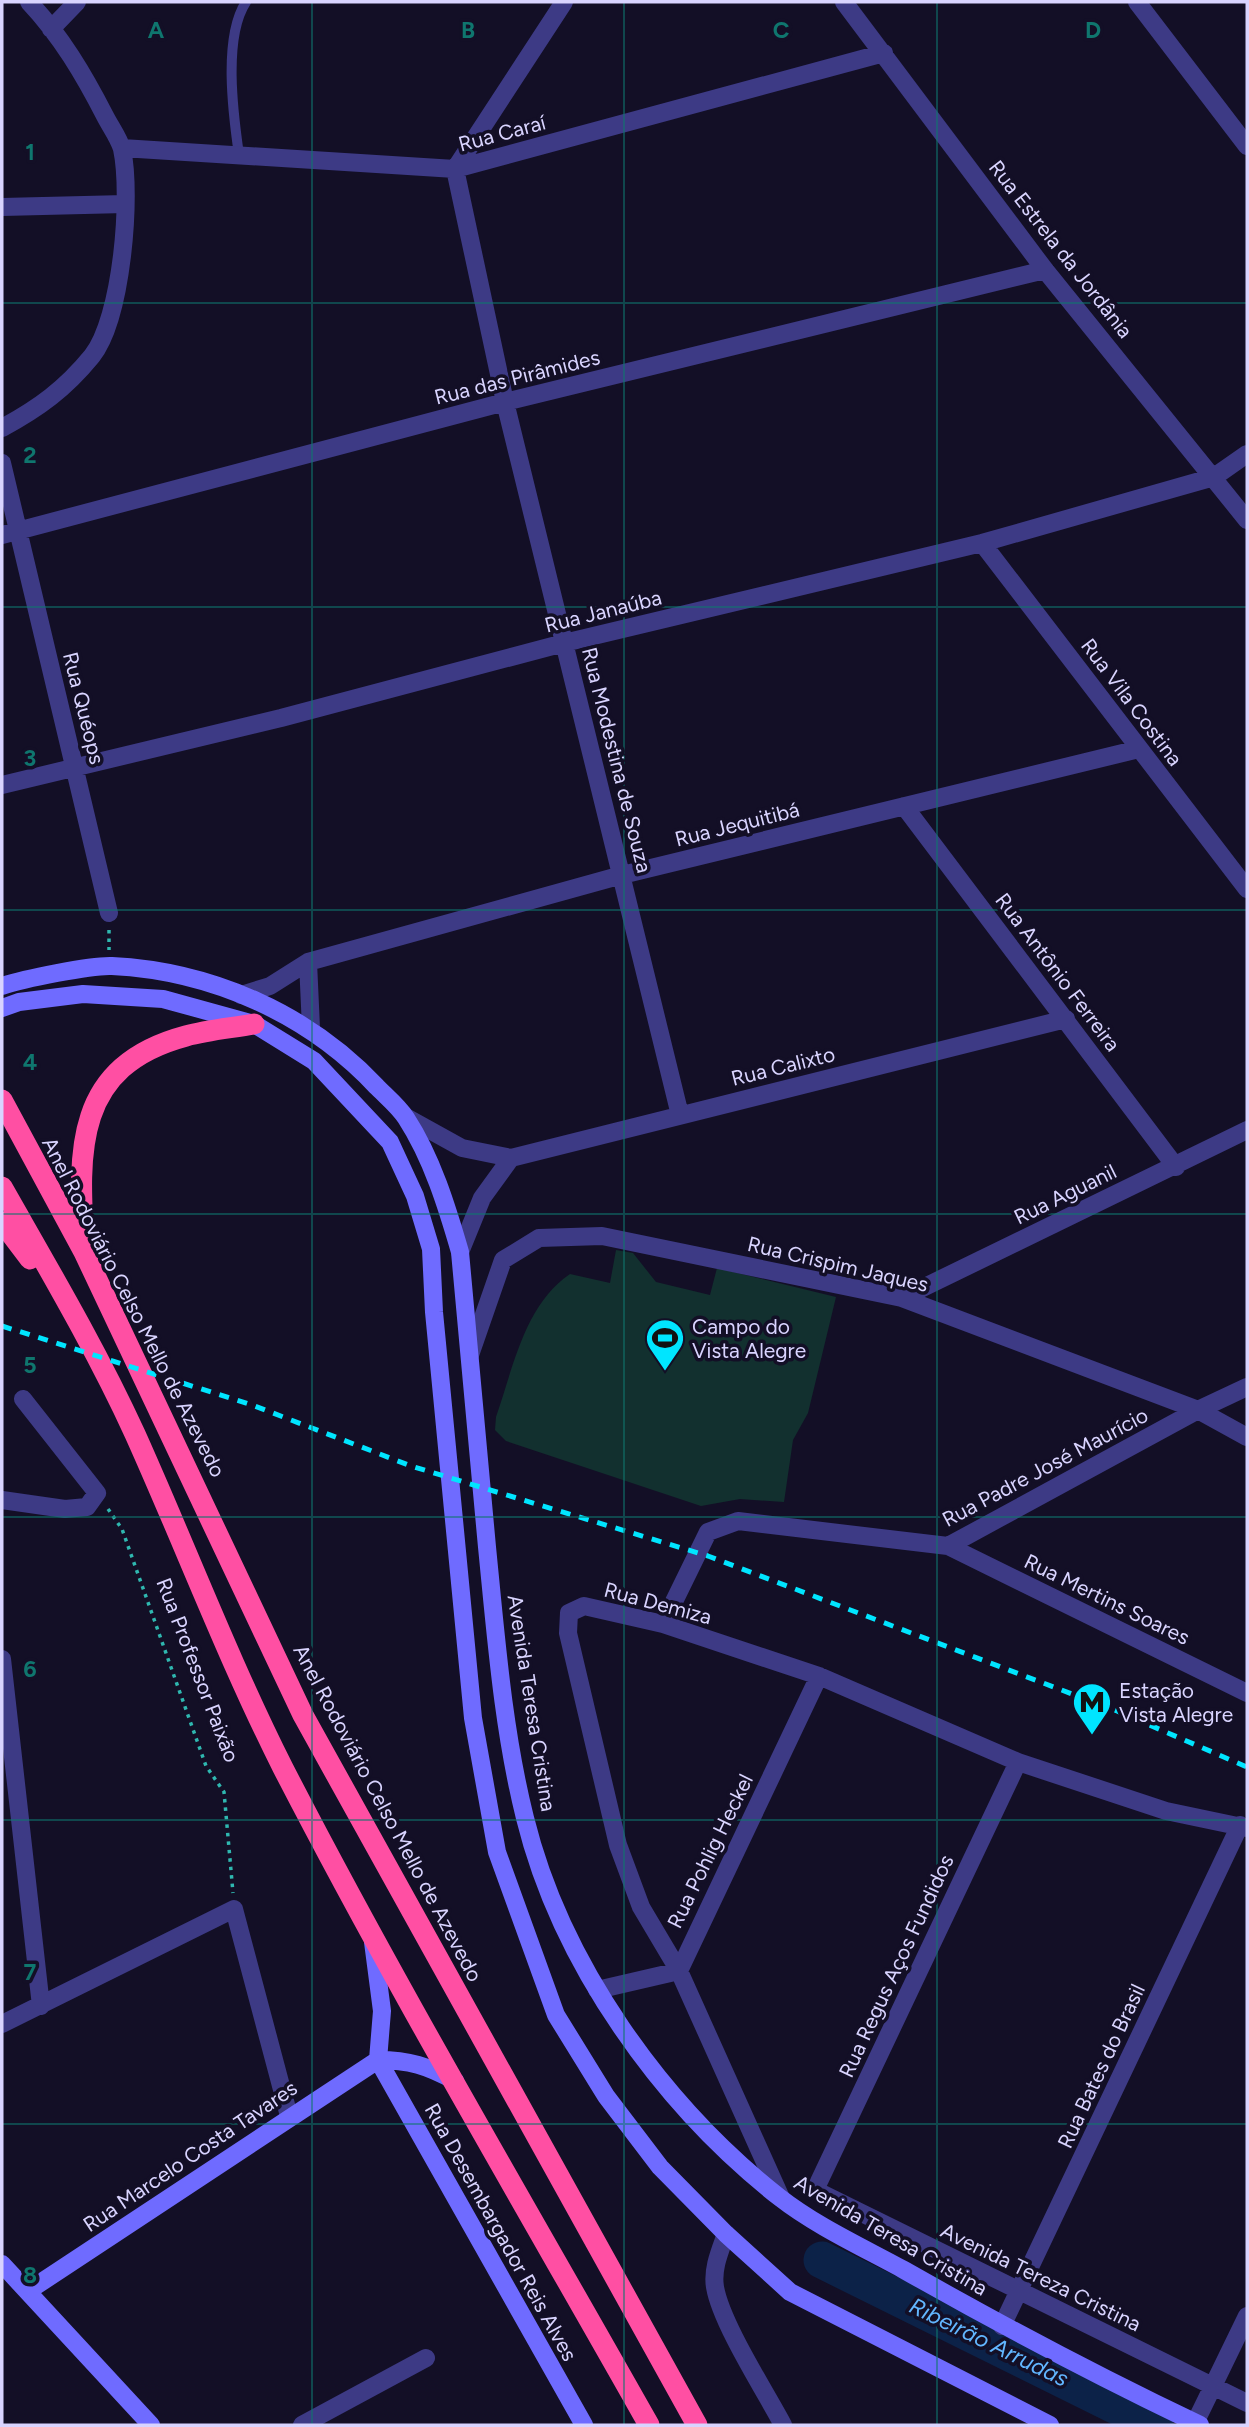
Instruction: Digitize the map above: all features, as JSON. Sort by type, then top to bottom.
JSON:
[{"type":"highway","points":[[84,1252],[80,1189],[82,1147],[87,1122],[105,1083],[137,1055],[149,1050],[185,1036],[254,1024]]},
{"type":"highway","name":"Anel Rodoviário Celso Mello de Azevedo","points":[[2,1100],[84,1252],[303,1715],[697,2425]]},
{"type":"highway","points":[[2,1187],[83,1331],[134,1433],[217,1628],[283,1766],[371,1932],[649,2425]]},
{"type":"highway","points":[[2,1222],[83,1331]]},
{"type":"highway","points":[[668,2374],[714,2425]]},
{"type":"main road","name":"Avenida Teresa Cristina","points":[[2,986],[109,966],[170,973],[241,995],[311,1028],[358,1066],[405,1117],[440,1191],[460,1252],[494,1625],[525,1820],[556,1908],[597,1990],[643,2059],[701,2127],[781,2198],[1002,2326],[1197,2424]]},
{"type":"main road","points":[[2,1009],[19,1002],[83,994],[163,999],[254,1024],[314,1061],[390,1142],[415,1196],[431,1249],[434,1312],[473,1718],[497,1852],[556,2015],[606,2096],[660,2167],[726,2234],[790,2292],[1050,2425]]},
{"type":"main road","points":[[371,1932],[382,2011],[378,2060],[406,2060],[426,2065],[457,2082]]},
{"type":"main road","name":"Rua Marcelo Costa Tavares","points":[[28,2291],[289,2116],[378,2060]]},
{"type":"main road","name":"Rua Desembargador Reis Alves","points":[[378,2060],[584,2425]]},
{"type":"main road","points":[[2,2264],[151,2425]]},
{"type":"street","points":[[2,428],[45,404],[94,354],[111,316],[123,252],[125,204],[122,148],[75,57],[29,2]]},
{"type":"street","points":[[51,29],[76,2]]},
{"type":"street","points":[[455,169],[564,2]]},
{"type":"street","name":"Rua Estrela da Jordânia","points":[[844,2],[1045,270],[1247,520]]},
{"type":"street","points":[[1137,2],[1247,146]]},
{"type":"street","name":"Rua Caraí","points":[[122,148],[455,169],[884,53]]},
{"type":"street","name":"Rua Modestina de Souza","points":[[455,169],[505,402],[680,1115]]},
{"type":"street","points":[[2,207],[125,204]]},
{"type":"street","name":"Rua das Pirâmides","points":[[10,533],[505,402],[1045,270]]},
{"type":"street","name":"Rua Janaúba","points":[[2,785],[281,719],[565,643],[982,543],[1214,477],[1247,454]]},
{"type":"street","name":"Rua Quéops","points":[[2,463],[10,533],[75,766],[109,913]]},
{"type":"street","name":"Rua Vila Costina","points":[[982,543],[1247,889]]},
{"type":"street","name":"Rua Jequitibá","points":[[241,995],[270,986],[308,962],[622,875],[1139,749]]},
{"type":"street","name":"Rua Antônio Ferreira","points":[[904,806],[1176,1167]]},
{"type":"street","points":[[308,962],[311,1028]]},
{"type":"street","name":"Rua Calixto","points":[[405,1117],[462,1148],[511,1158],[1066,1019]]},
{"type":"street","name":"Rua Aguanil","points":[[902,1298],[1176,1167],[1247,1130]]},
{"type":"street","points":[[460,1252],[482,1198],[511,1158]]},
{"type":"street","name":"Rua Crispim Jaques","points":[[470,1355],[503,1261],[539,1238],[602,1236],[902,1298],[1198,1410],[1247,1437]]},
{"type":"street","name":"Rua Padre José Maurício","points":[[663,1624],[708,1532],[738,1521],[948,1546],[1198,1410],[1247,1387]]},
{"type":"street","points":[[2,1500],[65,1509],[87,1507],[97,1493],[23,1399]]},
{"type":"street","name":"Rua Mertins Soares","points":[[948,1546],[1247,1693]]},
{"type":"street","name":"Rua Demiza","points":[[781,2198],[678,1970],[641,1907],[618,1845],[568,1633],[569,1613],[584,1606],[663,1624],[819,1676],[1018,1762],[1166,1811],[1244,1826]]},
{"type":"street","points":[[2,1659],[41,2006]]},
{"type":"street","name":"Rua Pohlig Heckel","points":[[678,1970],[819,1676]]},
{"type":"street","name":"Rua Regus Aços Fundidos","points":[[816,2190],[1018,1762]]},
{"type":"street","name":"Rua Bates do Brasil","points":[[1002,2326],[1244,1826]]},
{"type":"street","points":[[2,2024],[234,1909],[289,2116]]},
{"type":"street","points":[[597,1990],[678,1970]]},
{"type":"street","name":"Avenida Tereza Cristina","points":[[816,2190],[1019,2293],[1247,2403]]},
{"type":"street","points":[[726,2234],[715,2267],[719,2300],[783,2425]]},
{"type":"street","points":[[1197,2424],[1247,2316]]},
{"type":"street","points":[[302,2425],[426,2358]]},
{"type":"lane","points":[[239,155],[232,38],[237,15],[246,2]]},
{"type":"path","points":[[109,913],[109,966]]},
{"type":"path","name":"Rua Professor Paixão","points":[[97,1493],[122,1529],[206,1766],[224,1792],[234,1909]]},
{"type":"green space","name":"Campo do Vista Alegre","points":[[616,1250],[633,1253],[656,1282],[710,1295],[717,1268],[836,1297],[808,1413],[793,1440],[784,1502],[740,1499],[701,1506],[506,1441],[495,1430],[496,1417],[515,1358],[542,1302],[570,1274],[610,1283]]},
{"type":"waterway","name":"Ribeirão Arrudas","points":[[822,2260],[1155,2425]]},
{"type":"railway","points":[[2,1326],[252,1405],[411,1466],[708,1556],[1117,1711],[1247,1767]]},
{"type":"place","name":"Campo do Vista Alegre","points":[[665,1372]]},
{"type":"place","name":"Estação Vista Alegre","points":[[1092,1736]]}]
